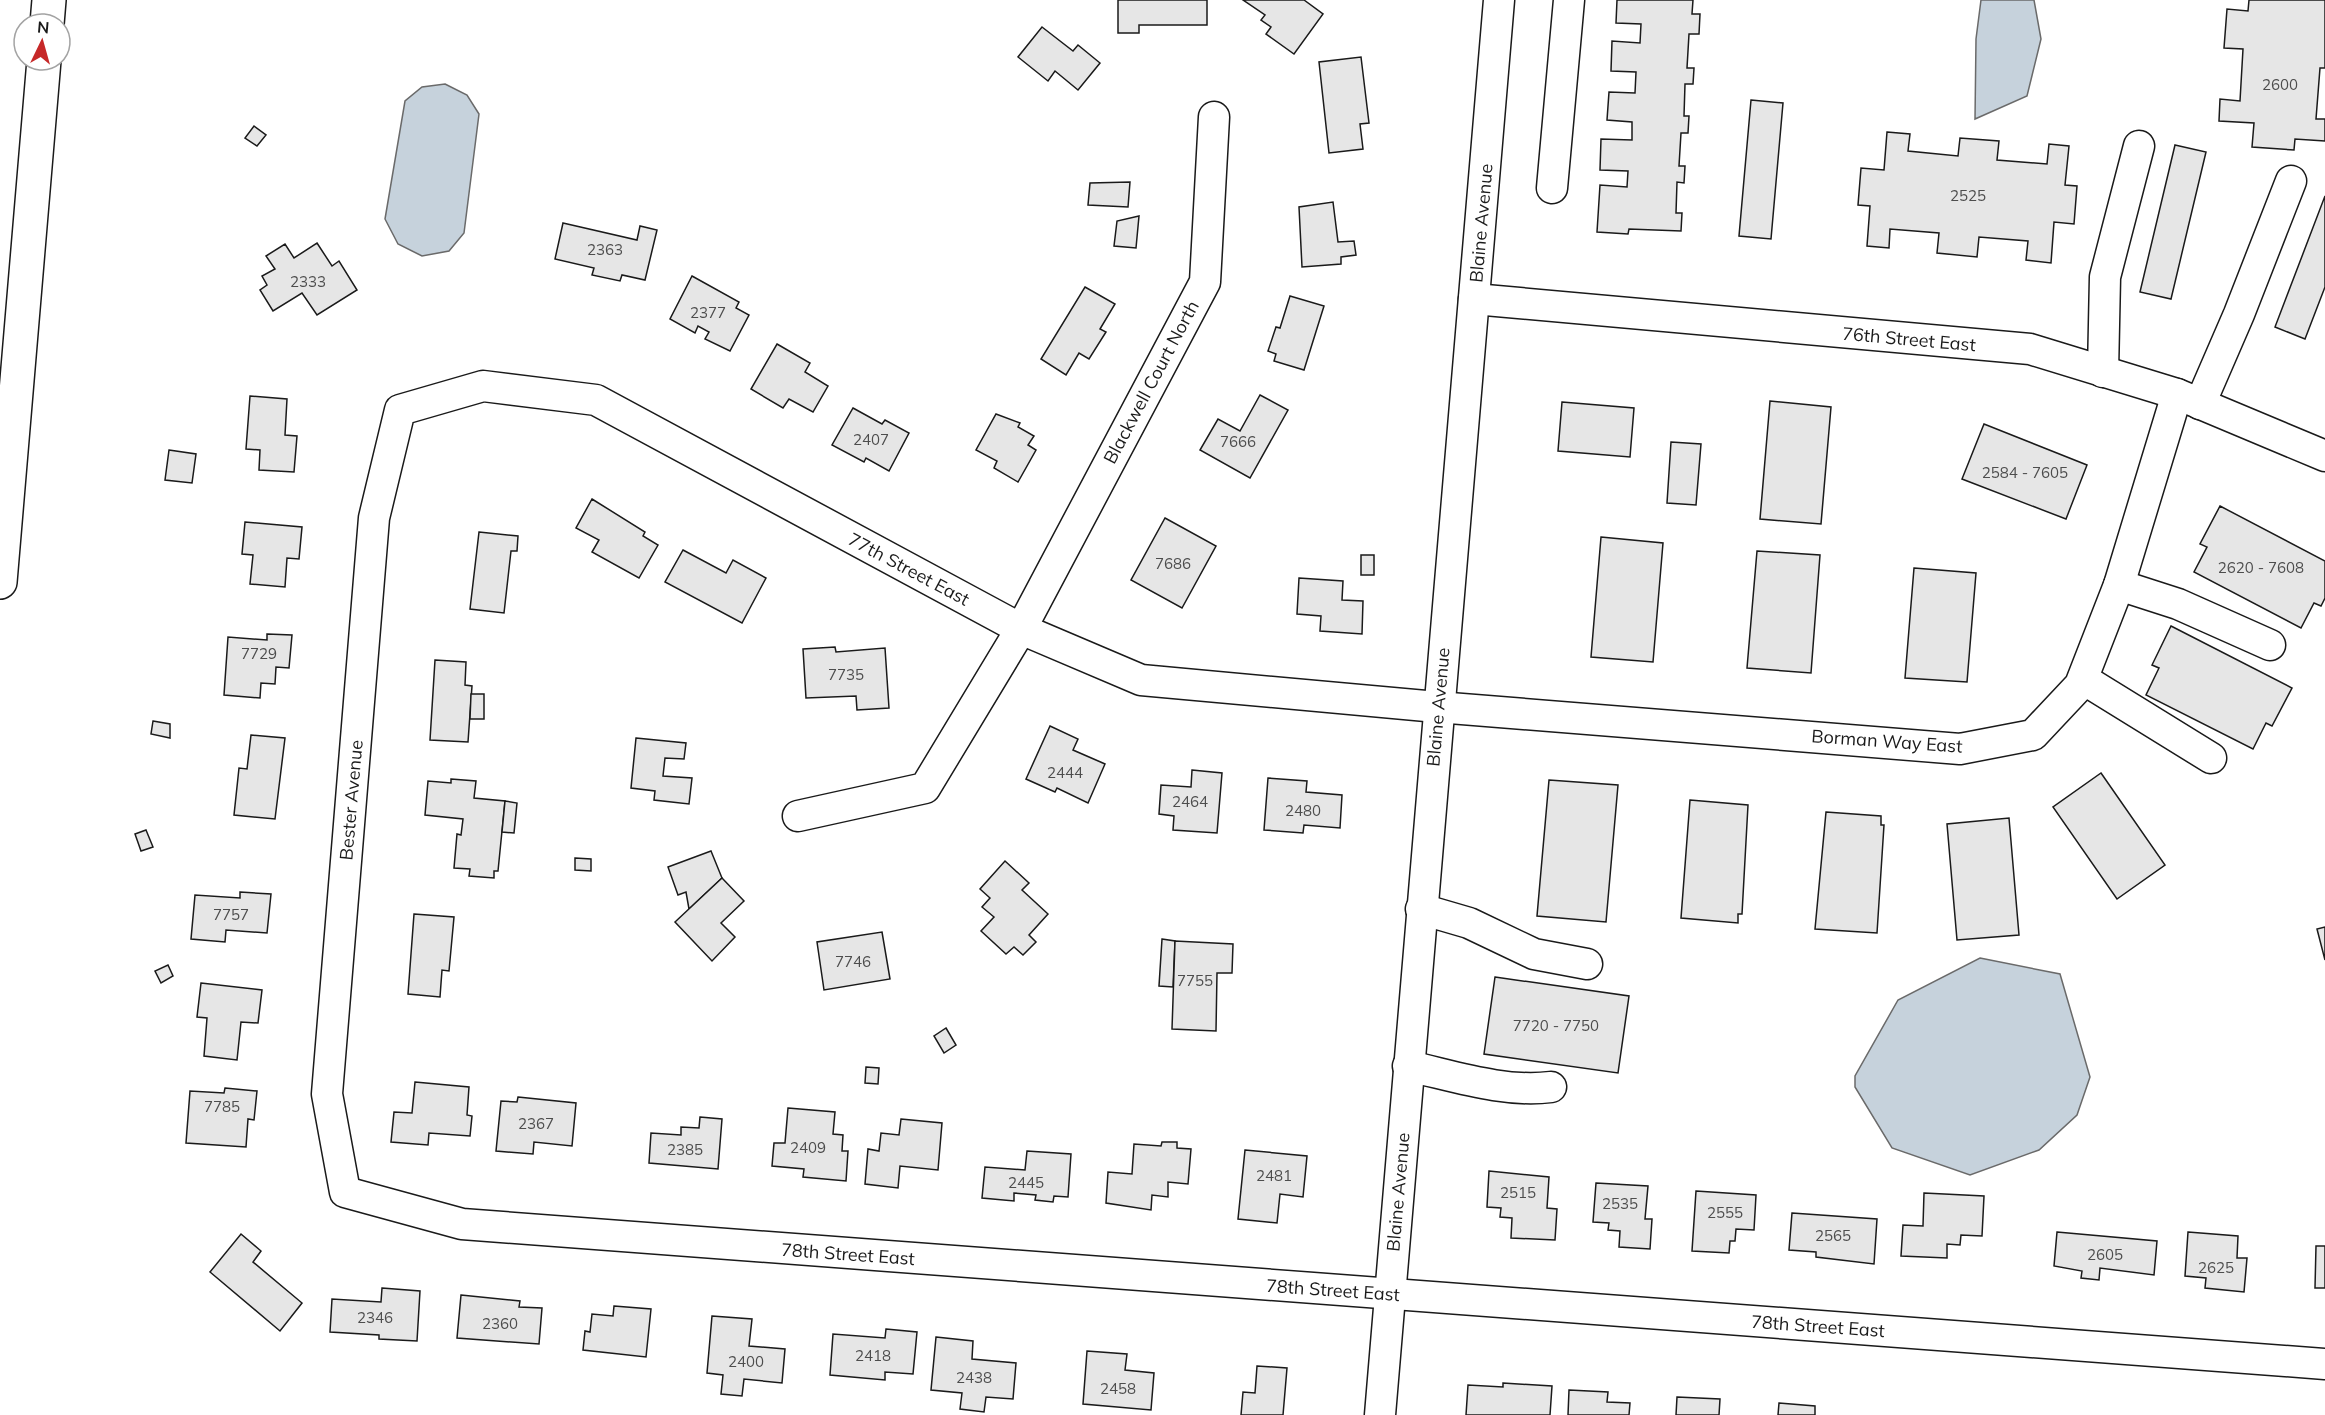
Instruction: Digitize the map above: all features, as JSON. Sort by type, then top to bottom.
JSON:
[{"type":"highway","points":[[0,582],[43,72]]},
{"type":"street","name":"Blaine Avenue","points":[[1380,1415],[1437,707],[1499,0]]},
{"type":"street","points":[[1552,188],[1569,0]]},
{"type":"street","name":"Blackwell Court North","points":[[798,816],[925,788],[1021,629],[1204,282],[1214,117]]},
{"type":"street","points":[[2103,372],[2105,277],[2139,146]]},
{"type":"street","name":"Borman Way East","points":[[1437,707],[1960,749],[2032,735],[2083,679],[2188,399],[2239,315],[2291,181]]},
{"type":"street","name":"76th Street East","points":[[1474,299],[2030,350],[2188,399],[2325,456]]},
{"type":"street","name":"77th Street East","points":[[400,410],[483,386],[596,400],[1021,629],[1141,680],[1437,707]]},
{"type":"street","name":"Bester Avenue","points":[[345,1192],[327,1094],[374,518],[400,410]]},
{"type":"street","points":[[2119,585],[2178,604],[2270,645]]},
{"type":"street","points":[[2083,679],[2211,758]]},
{"type":"street","points":[[1421,909],[1469,923],[1534,954],[1587,964]]},
{"type":"street","points":[[1408,1066],[1510,1087],[1531,1089],[1551,1087]]},
{"type":"street","name":"78th Street East","points":[[345,1192],[462,1224],[2325,1364]]},
{"type":"shaded area","points":[[1981,0],[2034,0],[2041,39],[2027,96],[1975,119],[1976,39]]},
{"type":"shaded area","points":[[445,84],[467,95],[479,114],[464,233],[449,251],[422,256],[398,244],[385,219],[405,101],[422,87]]},
{"type":"shaded area","points":[[1980,958],[2060,974],[2090,1077],[2077,1115],[2039,1150],[1970,1175],[1892,1148],[1855,1087],[1855,1076],[1898,1000]]},
{"type":"building","points":[[1118,0],[1207,0],[1207,25],[1139,25],[1139,33],[1118,33]]},
{"type":"building","points":[[1243,0],[1304,0],[1323,14],[1294,54],[1266,34],[1271,27],[1261,20],[1265,15]]},
{"type":"building","points":[[1617,0],[1693,0],[1692,14],[1700,14],[1699,34],[1689,34],[1687,68],[1694,68],[1693,84],[1685,84],[1684,116],[1689,116],[1688,133],[1681,133],[1679,166],[1685,166],[1684,183],[1677,182],[1676,213],[1682,213],[1681,231],[1629,229],[1628,234],[1597,232],[1600,185],[1627,187],[1628,171],[1600,170],[1601,139],[1632,140],[1632,122],[1607,120],[1609,92],[1635,93],[1636,72],[1611,71],[1612,41],[1640,43],[1641,24],[1616,23]]},
{"type":"building","points":[[2249,0],[2325,0],[2325,68],[2320,68],[2316,119],[2325,119],[2325,141],[2295,139],[2294,150],[2252,147],[2254,123],[2219,121],[2220,99],[2240,101],[2243,49],[2224,48],[2227,9],[2248,11]]},
{"type":"building","points":[[1042,27],[1073,51],[1078,45],[1100,63],[1078,90],[1055,71],[1048,81],[1018,57]]},
{"type":"building","points":[[1361,57],[1369,123],[1360,124],[1363,149],[1329,153],[1319,62]]},
{"type":"building","points":[[1751,100],[1783,103],[1771,239],[1739,236]]},
{"type":"building","points":[[254,126],[266,135],[257,146],[245,138]]},
{"type":"building","points":[[1887,132],[1910,134],[1908,151],[1958,156],[1960,138],[1999,141],[1997,160],[2047,164],[2049,144],[2069,146],[2065,185],[2077,186],[2074,224],[2054,222],[2051,263],[2026,260],[2028,241],[1979,237],[1977,257],[1937,253],[1939,233],[1890,229],[1889,248],[1867,246],[1870,206],[1858,205],[1861,168],[1884,170]]},
{"type":"building","points":[[2175,145],[2206,152],[2171,299],[2140,292]]},
{"type":"building","points":[[1130,182],[1128,207],[1088,205],[1090,183]]},
{"type":"building","points":[[2325,196],[2325,287],[2305,339],[2275,327]]},
{"type":"building","points":[[1333,202],[1338,242],[1354,241],[1356,255],[1341,257],[1341,264],[1302,267],[1299,207]]},
{"type":"building","points":[[1139,216],[1136,248],[1114,246],[1117,221]]},
{"type":"building","points":[[563,223],[637,240],[640,226],[657,230],[645,280],[622,275],[620,281],[592,275],[594,268],[555,259]]},
{"type":"building","points":[[317,243],[332,266],[339,261],[357,290],[317,315],[302,293],[273,311],[260,290],[267,285],[262,276],[275,269],[266,256],[285,244],[294,258]]},
{"type":"building","points":[[692,276],[739,302],[736,308],[749,315],[730,351],[705,339],[709,332],[698,326],[695,333],[670,319]]},
{"type":"building","points":[[1085,287],[1115,304],[1100,329],[1106,332],[1089,359],[1079,353],[1066,375],[1041,359]]},
{"type":"building","points":[[1290,296],[1324,306],[1304,370],[1274,361],[1276,354],[1268,351],[1276,327],[1280,328]]},
{"type":"building","points":[[777,344],[810,363],[805,372],[828,386],[813,412],[789,399],[783,408],[751,389]]},
{"type":"building","points":[[1260,395],[1288,410],[1250,478],[1200,450],[1218,419],[1240,431]]},
{"type":"building","points":[[250,396],[287,399],[285,435],[297,436],[294,472],[259,470],[260,450],[246,449]]},
{"type":"building","points":[[1770,401],[1831,407],[1821,524],[1760,519]]},
{"type":"building","points":[[1562,402],[1634,408],[1630,457],[1558,451]]},
{"type":"building","points":[[853,408],[882,424],[885,420],[909,433],[889,471],[866,458],[864,462],[832,445]]},
{"type":"building","points":[[996,414],[1020,423],[1018,427],[1034,436],[1028,445],[1036,450],[1018,482],[994,468],[997,461],[976,450]]},
{"type":"building","points":[[1984,424],[2087,465],[2066,519],[1962,479]]},
{"type":"building","points":[[1671,442],[1701,444],[1696,505],[1667,503]]},
{"type":"building","points":[[169,450],[196,454],[192,483],[165,480]]},
{"type":"building","points":[[592,499],[645,532],[643,536],[658,545],[639,578],[592,552],[599,540],[576,528]]},
{"type":"building","points":[[2220,506],[2325,561],[2325,598],[2321,606],[2314,603],[2301,628],[2194,572],[2207,547],[2200,544]]},
{"type":"building","points":[[1165,518],[1216,546],[1182,608],[1131,580]]},
{"type":"building","points":[[245,522],[302,527],[299,559],[287,558],[285,587],[250,584],[253,555],[242,554]]},
{"type":"building","points":[[479,532],[518,536],[517,551],[511,551],[504,613],[470,609]]},
{"type":"building","points":[[1601,537],[1663,543],[1653,662],[1591,657]]},
{"type":"building","points":[[683,550],[726,573],[733,560],[766,578],[742,623],[665,582]]},
{"type":"building","points":[[1757,551],[1820,555],[1811,673],[1747,668]]},
{"type":"building","points":[[1361,555],[1374,555],[1374,575],[1361,575]]},
{"type":"building","points":[[1914,568],[1976,573],[1967,682],[1905,678]]},
{"type":"building","points":[[1299,578],[1343,581],[1342,600],[1363,601],[1362,634],[1320,631],[1321,616],[1297,614]]},
{"type":"building","points":[[2171,626],[2292,688],[2272,726],[2266,723],[2253,749],[2146,695],[2159,668],[2152,665]]},
{"type":"building","points":[[267,634],[292,635],[289,668],[276,667],[275,684],[261,683],[260,698],[224,695],[228,637],[267,640]]},
{"type":"building","points":[[835,647],[836,652],[885,648],[889,708],[857,710],[856,696],[806,698],[803,649]]},
{"type":"building","points":[[435,660],[466,662],[465,685],[472,686],[468,742],[430,740]]},
{"type":"building","points":[[471,694],[484,694],[484,719],[470,719]]},
{"type":"building","points":[[153,721],[170,724],[170,738],[151,734]]},
{"type":"building","points":[[1050,726],[1078,739],[1073,750],[1105,764],[1088,803],[1057,788],[1055,792],[1026,779]]},
{"type":"building","points":[[251,735],[285,738],[275,819],[234,815],[239,768],[247,769]]},
{"type":"building","points":[[636,738],[686,743],[684,759],[665,758],[663,776],[692,778],[689,804],[654,800],[655,791],[631,788]]},
{"type":"building","points":[[1192,770],[1222,773],[1217,833],[1173,830],[1174,816],[1159,814],[1161,785],[1191,787]]},
{"type":"building","points":[[2101,773],[2165,865],[2117,899],[2053,807]]},
{"type":"building","points":[[1268,778],[1307,781],[1306,792],[1342,795],[1340,828],[1304,825],[1303,833],[1264,830]]},
{"type":"building","points":[[451,779],[476,781],[474,798],[505,801],[498,871],[494,871],[494,878],[469,876],[470,869],[454,868],[457,834],[461,835],[463,819],[425,815],[428,781],[451,783]]},
{"type":"building","points":[[1549,780],[1618,785],[1606,922],[1537,916]]},
{"type":"building","points":[[1690,800],[1748,805],[1742,914],[1738,914],[1738,923],[1681,918]]},
{"type":"building","points":[[505,801],[517,803],[514,833],[502,832]]},
{"type":"building","points":[[1826,812],[1881,816],[1881,825],[1884,825],[1877,933],[1815,929]]},
{"type":"building","points":[[2009,818],[2019,935],[1957,940],[1947,824]]},
{"type":"building","points":[[146,830],[153,847],[141,851],[135,834]]},
{"type":"building","points":[[711,851],[722,878],[689,909],[686,892],[678,895],[668,867]]},
{"type":"building","points":[[575,858],[591,859],[591,871],[575,870]]},
{"type":"building","points":[[1005,861],[1029,883],[1022,890],[1048,914],[1029,935],[1036,942],[1023,955],[1014,947],[1006,954],[981,931],[994,917],[982,907],[990,898],[980,889]]},
{"type":"building","points":[[722,878],[744,901],[721,923],[735,937],[712,961],[675,922]]},
{"type":"building","points":[[240,892],[271,894],[267,933],[226,930],[225,942],[191,939],[195,895],[240,898]]},
{"type":"building","points":[[414,914],[454,917],[449,971],[442,970],[440,997],[408,994]]},
{"type":"building","points":[[2325,927],[2325,960],[2317,929]]},
{"type":"building","points":[[882,932],[890,979],[824,990],[817,942]]},
{"type":"building","points":[[1162,939],[1175,941],[1173,987],[1159,986]]},
{"type":"building","points":[[1175,941],[1233,944],[1232,973],[1217,973],[1216,1031],[1172,1029]]},
{"type":"building","points":[[168,965],[173,976],[161,983],[155,971]]},
{"type":"building","points":[[1495,977],[1629,996],[1618,1073],[1484,1054]]},
{"type":"building","points":[[201,983],[262,990],[258,1023],[241,1022],[237,1060],[204,1056],[207,1018],[197,1017]]},
{"type":"building","points":[[946,1028],[956,1045],[944,1053],[934,1036]]},
{"type":"building","points":[[866,1067],[879,1068],[878,1084],[865,1083]]},
{"type":"building","points":[[415,1082],[469,1087],[467,1115],[472,1116],[470,1136],[429,1133],[428,1145],[391,1142],[394,1112],[412,1113]]},
{"type":"building","points":[[225,1088],[257,1091],[254,1120],[248,1119],[246,1147],[186,1143],[190,1091],[224,1093]]},
{"type":"building","points":[[518,1097],[576,1103],[572,1146],[534,1142],[533,1154],[496,1151],[501,1101],[517,1102]]},
{"type":"building","points":[[788,1108],[835,1112],[833,1134],[843,1135],[842,1151],[848,1151],[846,1181],[803,1177],[804,1169],[772,1166],[774,1143],[785,1143]]},
{"type":"building","points":[[700,1117],[722,1119],[718,1169],[649,1163],[651,1133],[681,1135],[681,1127],[699,1128]]},
{"type":"building","points":[[901,1119],[942,1123],[938,1170],[900,1166],[898,1188],[865,1184],[868,1149],[879,1151],[881,1133],[899,1135]]},
{"type":"building","points":[[1162,1142],[1177,1142],[1177,1148],[1191,1149],[1188,1184],[1168,1182],[1168,1197],[1152,1195],[1151,1210],[1106,1203],[1108,1172],[1132,1174],[1134,1144],[1161,1146]]},
{"type":"building","points":[[1245,1150],[1307,1156],[1303,1197],[1280,1194],[1277,1223],[1238,1219]]},
{"type":"building","points":[[1027,1151],[1071,1154],[1068,1197],[1054,1196],[1053,1202],[1035,1200],[1036,1195],[1014,1193],[1014,1201],[982,1198],[985,1167],[1025,1170]]},
{"type":"building","points":[[1489,1171],[1549,1177],[1547,1208],[1557,1209],[1555,1240],[1511,1238],[1512,1218],[1500,1217],[1501,1208],[1487,1207]]},
{"type":"building","points":[[1596,1183],[1648,1186],[1645,1219],[1652,1219],[1650,1249],[1619,1247],[1620,1231],[1608,1230],[1609,1223],[1593,1222]]},
{"type":"building","points":[[1696,1191],[1756,1195],[1754,1230],[1736,1229],[1735,1241],[1730,1241],[1729,1253],[1692,1251]]},
{"type":"building","points":[[1924,1193],[1984,1196],[1982,1236],[1961,1235],[1960,1245],[1947,1244],[1947,1258],[1901,1256],[1903,1225],[1923,1226]]},
{"type":"building","points":[[1792,1213],[1877,1219],[1874,1264],[1816,1257],[1816,1252],[1789,1250]]},
{"type":"building","points":[[2057,1232],[2157,1241],[2154,1275],[2100,1268],[2099,1280],[2081,1278],[2082,1271],[2054,1266]]},
{"type":"building","points":[[2188,1232],[2238,1236],[2237,1258],[2247,1258],[2244,1292],[2205,1288],[2206,1278],[2185,1276]]},
{"type":"building","points":[[241,1234],[261,1251],[253,1262],[302,1303],[280,1331],[210,1272]]},
{"type":"building","points":[[2316,1246],[2325,1246],[2325,1288],[2315,1288]]},
{"type":"building","points":[[382,1288],[420,1291],[417,1341],[379,1339],[379,1335],[330,1332],[332,1299],[381,1302]]},
{"type":"building","points":[[461,1295],[520,1301],[519,1307],[542,1308],[539,1344],[457,1338]]},
{"type":"building","points":[[614,1306],[651,1309],[646,1357],[583,1350],[585,1331],[590,1332],[592,1314],[613,1316]]},
{"type":"building","points":[[712,1316],[752,1319],[749,1346],[785,1349],[782,1383],[744,1379],[742,1396],[721,1394],[723,1375],[707,1373]]},
{"type":"building","points":[[886,1329],[917,1332],[913,1374],[885,1372],[885,1380],[830,1375],[833,1334],[885,1338]]},
{"type":"building","points":[[936,1337],[973,1341],[972,1359],[1016,1363],[1013,1399],[986,1397],[984,1412],[960,1409],[962,1393],[931,1390]]},
{"type":"building","points":[[1087,1351],[1127,1354],[1125,1370],[1154,1373],[1151,1410],[1083,1404]]},
{"type":"building","points":[[1257,1366],[1287,1368],[1283,1415],[1241,1415],[1243,1392],[1255,1393]]},
{"type":"building","points":[[1503,1383],[1552,1386],[1550,1415],[1466,1415],[1468,1385],[1503,1387]]},
{"type":"building","points":[[1569,1390],[1608,1392],[1607,1402],[1630,1403],[1629,1415],[1568,1415]]},
{"type":"building","points":[[1677,1397],[1720,1399],[1719,1415],[1676,1415]]},
{"type":"building","points":[[1779,1403],[1815,1406],[1815,1415],[1778,1415]]}]
